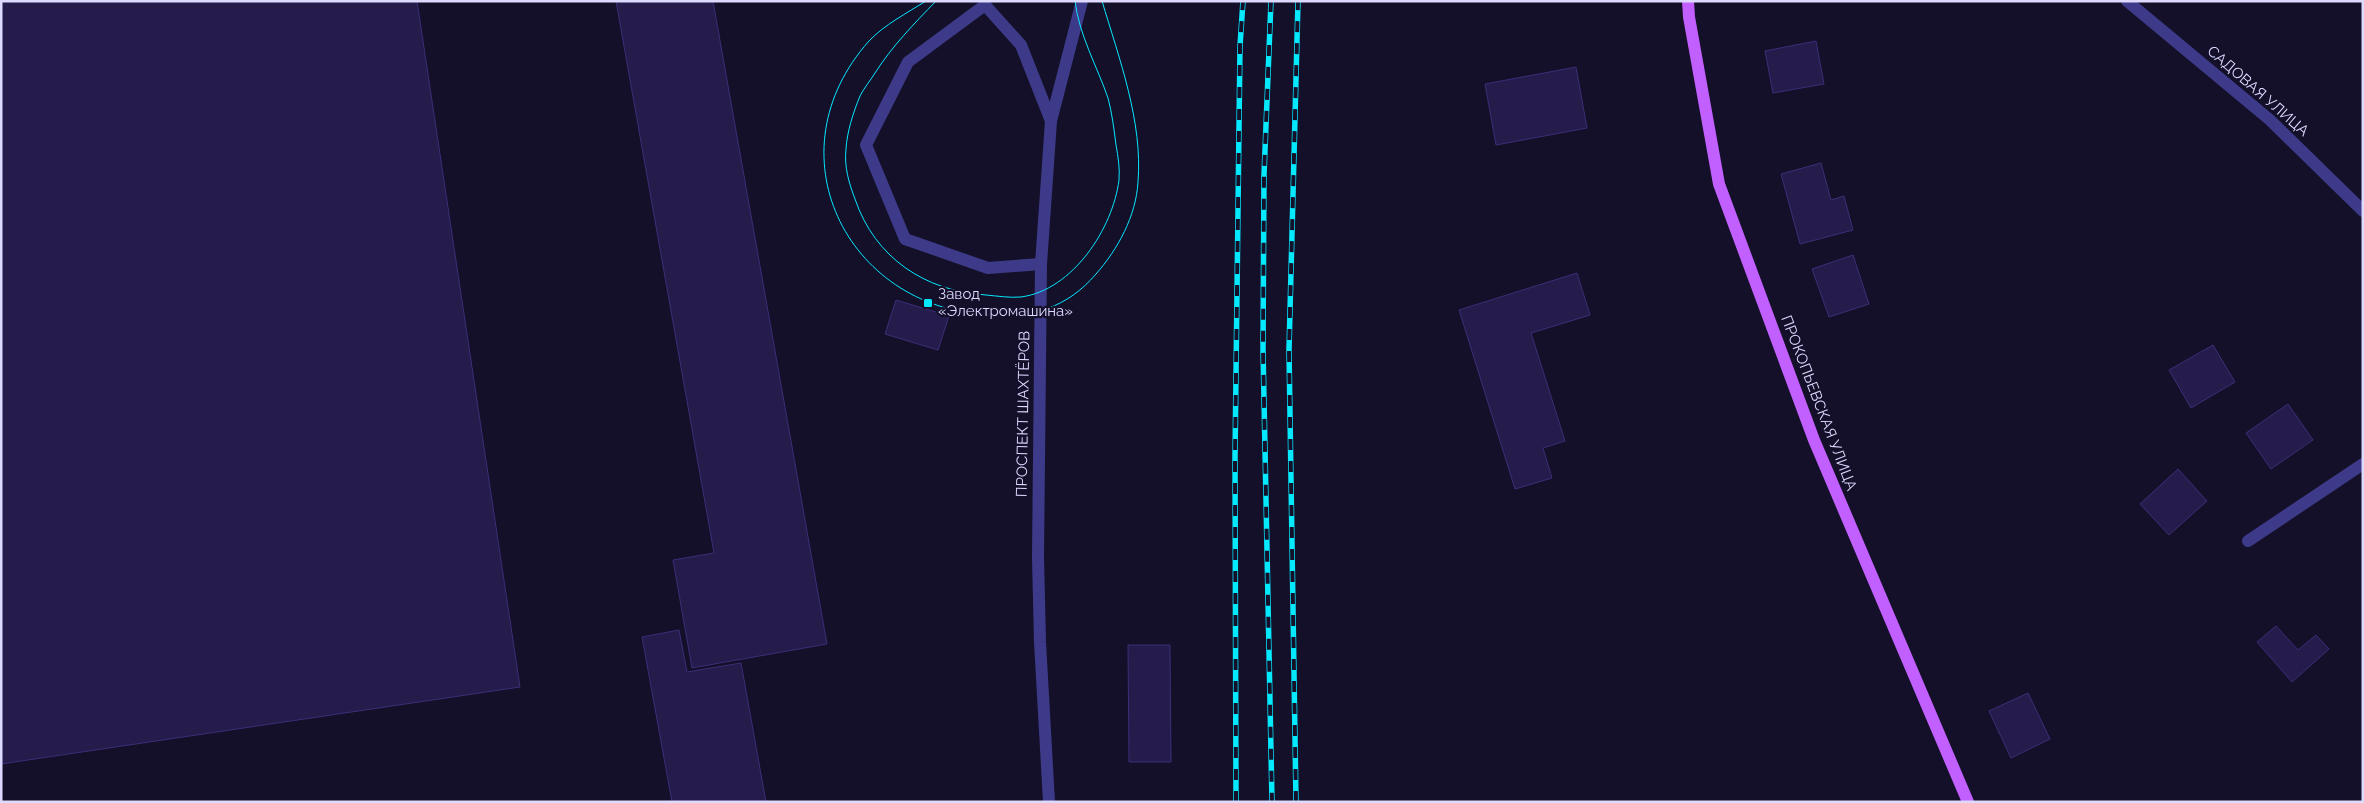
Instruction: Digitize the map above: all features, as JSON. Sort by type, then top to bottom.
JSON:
[{"type":"main road","name":"ПРОКОПЬЕВСКАЯ УЛИЦА","points":[[1688,1],[1689,17],[1719,184],[1814,440],[1968,802]]},
{"type":"street","name":"ПРОСПЕКТ ШАХТЁРОВ","points":[[1049,802],[1040,642],[1038,557],[1041,264],[1051,121],[1082,1]]},
{"type":"street","name":"САДОВАЯ УЛИЦА","points":[[2127,1],[2270,120],[2363,211]]},
{"type":"street","points":[[1041,264],[988,268],[905,239],[866,145],[908,62],[985,5],[1021,45],[1051,121]]},
{"type":"street","points":[[2248,541],[2363,464]]},
{"type":"building","points":[[1,1],[417,1],[520,687],[1,764]]},
{"type":"building","points":[[616,1],[713,1],[827,644],[692,668],[673,560],[714,553]]},
{"type":"building","points":[[1816,41],[1824,84],[1773,93],[1765,51]]},
{"type":"building","points":[[1576,67],[1587,128],[1496,145],[1485,84]]},
{"type":"building","points":[[1821,163],[1831,200],[1844,196],[1853,230],[1800,244],[1781,174]]},
{"type":"building","points":[[1853,255],[1869,304],[1829,317],[1812,269]]},
{"type":"building","points":[[1577,273],[1590,315],[1531,333],[1565,441],[1543,448],[1552,478],[1515,489],[1459,310]]},
{"type":"building","points":[[896,300],[949,316],[938,350],[885,334]]},
{"type":"building","points":[[2213,345],[2235,382],[2191,408],[2169,370]]},
{"type":"building","points":[[2288,404],[2313,440],[2271,469],[2246,433]]},
{"type":"building","points":[[2178,469],[2207,501],[2169,535],[2140,504]]},
{"type":"building","points":[[2276,626],[2298,650],[2316,635],[2329,649],[2292,682],[2257,642]]},
{"type":"building","points":[[679,630],[687,672],[741,663],[766,802],[672,802],[642,637]]},
{"type":"building","points":[[1128,645],[1170,645],[1171,762],[1129,762]]},
{"type":"building","points":[[2028,693],[2050,739],[2011,758],[1989,711]]},
{"type":"tram line","points":[[926,1],[875,35],[840,84],[826,130],[825,174],[838,217],[861,254],[895,284],[938,305],[988,315],[1019,315],[1034,312],[1061,303],[1073,295],[1085,286],[1112,254],[1130,219],[1137,195],[1139,159],[1137,136],[1128,90],[1102,1]]},
{"type":"tram line","points":[[936,1],[896,44],[860,96],[851,122],[847,143],[846,169],[849,181],[864,220],[875,238],[905,268],[943,287],[964,292],[1012,297],[1021,297],[1040,292],[1057,283],[1073,270],[1099,236],[1115,199],[1119,180],[1119,167],[1111,109],[1104,86],[1084,38],[1075,1]]},
{"type":"railway","points":[[1236,802],[1235,457],[1240,46],[1243,1]]},
{"type":"railway","points":[[1271,1],[1264,175],[1263,349],[1272,802]]},
{"type":"railway","points":[[1296,802],[1289,350],[1298,1]]},
{"type":"place","name":"Завод «Электромашина»","points":[[928,303]]}]
